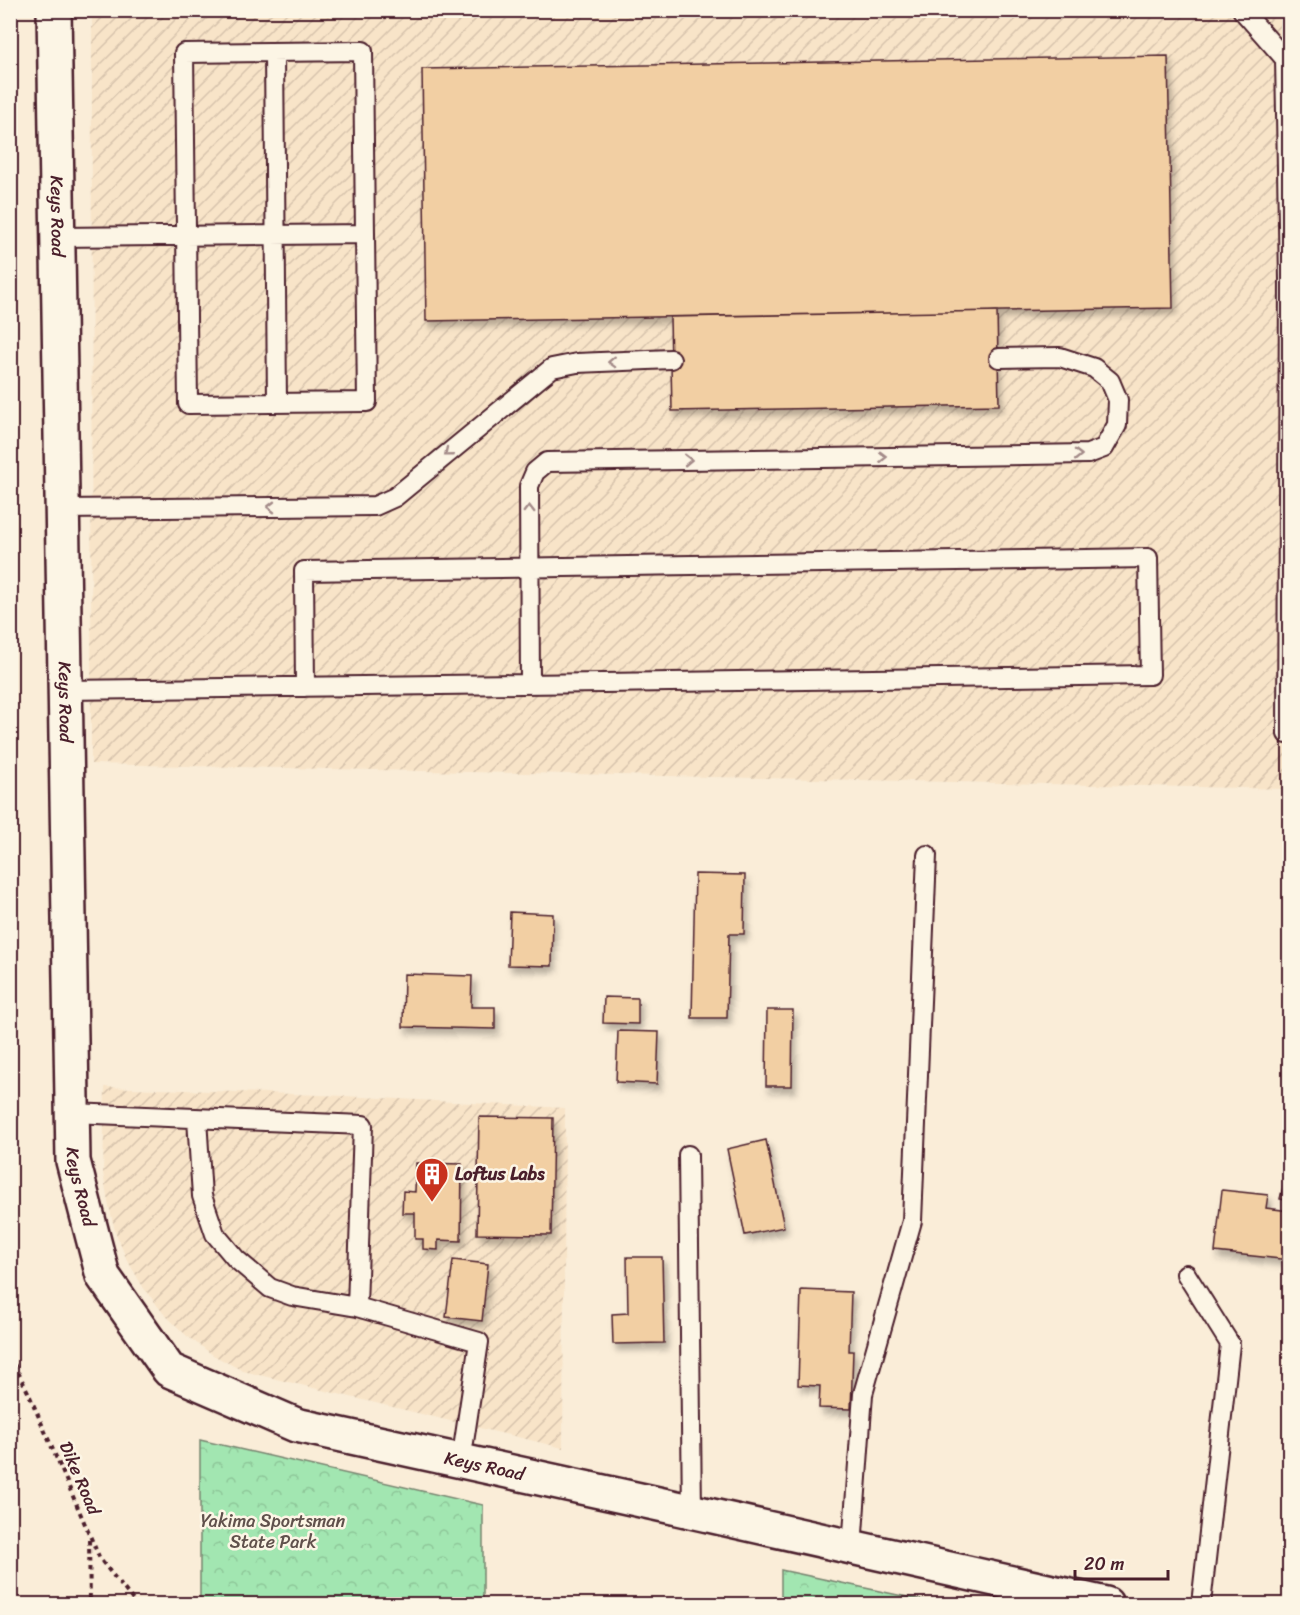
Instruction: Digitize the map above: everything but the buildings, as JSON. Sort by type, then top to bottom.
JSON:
[{"type":"street","name":"Keys Road","points":[[54,10],[73,1161],[103,1276],[169,1370],[296,1425],[1106,1605]]},
{"type":"lane","points":[[1242,10],[1286,59],[1289,279],[1288,734]]},
{"type":"lane","points":[[363,51],[365,234],[367,402],[188,404],[184,53],[363,51]]},
{"type":"lane","points":[[274,52],[277,403]]},
{"type":"lane","points":[[57,237],[365,234]]},
{"type":"lane","points":[[530,684],[529,486],[535,472],[547,462],[1088,454],[1104,448],[1118,426],[1119,400],[1110,381],[1094,368],[1060,357],[999,358]]},
{"type":"lane","points":[[62,509],[375,506],[395,497],[552,368],[577,363],[671,359]]},
{"type":"lane","points":[[65,690],[305,687],[530,684],[1150,675],[1148,558],[304,571],[305,687]]},
{"type":"lane","points":[[852,1547],[863,1394],[912,1221],[927,855]]},
{"type":"lane","points":[[72,1113],[363,1125],[357,1307]]},
{"type":"lane","points":[[197,1119],[202,1196],[215,1234],[236,1259],[270,1287],[292,1296],[357,1307],[479,1342],[461,1462]]},
{"type":"lane","points":[[688,1155],[692,1512]]},
{"type":"lane","points":[[1186,1274],[1230,1344],[1201,1605]]},
{"type":"path","name":"Dike Road","points":[[10,1356],[28,1392],[100,1559],[136,1605]]},
{"type":"path","points":[[90,1536],[90,1605]]},
{"type":"shaded area","points":[[92,11],[1289,11],[1289,789],[91,764]]},
{"type":"shaded area","points":[[105,1087],[345,1096],[565,1108],[563,1448],[243,1371],[213,1355],[187,1336],[163,1313],[143,1287],[126,1258],[115,1231],[103,1173]]},
{"type":"green space","name":"Yakima Sportsman State Park","points":[[200,1440],[483,1505],[483,1604],[200,1604]]},
{"type":"green space","points":[[781,1570],[940,1604],[781,1604]]},
{"type":"place","name":"Loftus Labs","points":[[432,1203]]}]
